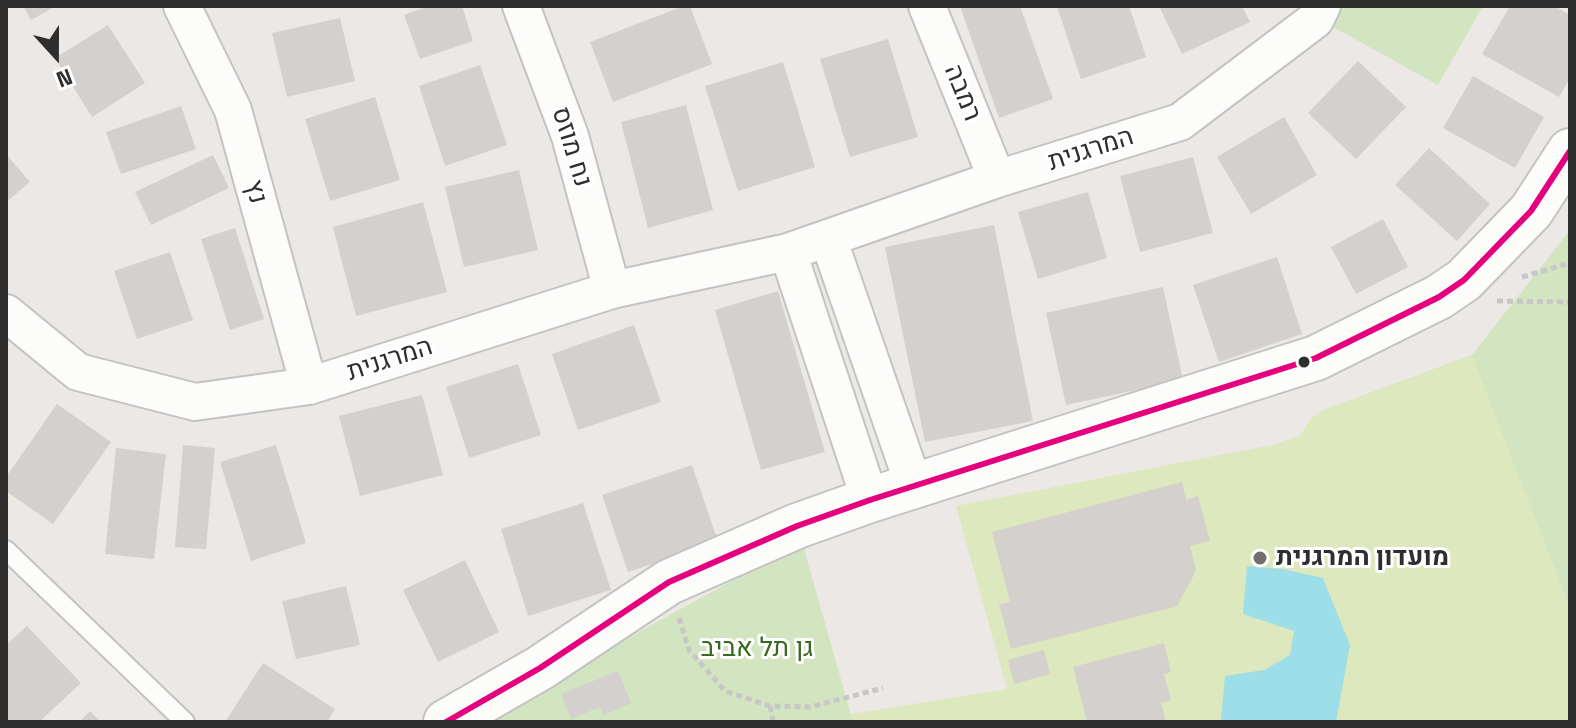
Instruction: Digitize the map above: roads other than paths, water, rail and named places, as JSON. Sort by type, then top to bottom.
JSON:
[{"type":"street","name":"נץ","points":[[182,6],[233,110],[309,386]]},
{"type":"street","name":"נח מוזס","points":[[521,6],[570,136],[612,290]]},
{"type":"street","name":"רמבה","points":[[927,6],[997,179]]},
{"type":"street","name":"המרגנית","points":[[6,313],[78,372],[195,402],[309,386],[612,290],[788,252],[997,179],[1180,122],[1313,11]]},
{"type":"street","points":[[446,722],[540,668],[669,582],[797,526],[1316,358],[1439,297],[1464,280],[1531,211],[1570,151]]},
{"type":"street","points":[[828,238],[914,486]]},
{"type":"street","points":[[788,252],[870,500]]},
{"type":"lane","points":[[6,550],[185,722]]},
{"type":"water","points":[[1247,566],[1283,569],[1323,578],[1350,645],[1336,722],[1221,721],[1225,676],[1264,670],[1290,655],[1294,631],[1243,614]]},
{"type":"place","name":"מועדון המרגנית","points":[[1260,558]]},
{"type":"park label","name":"גן תל אביב","points":[[757,649]]}]
